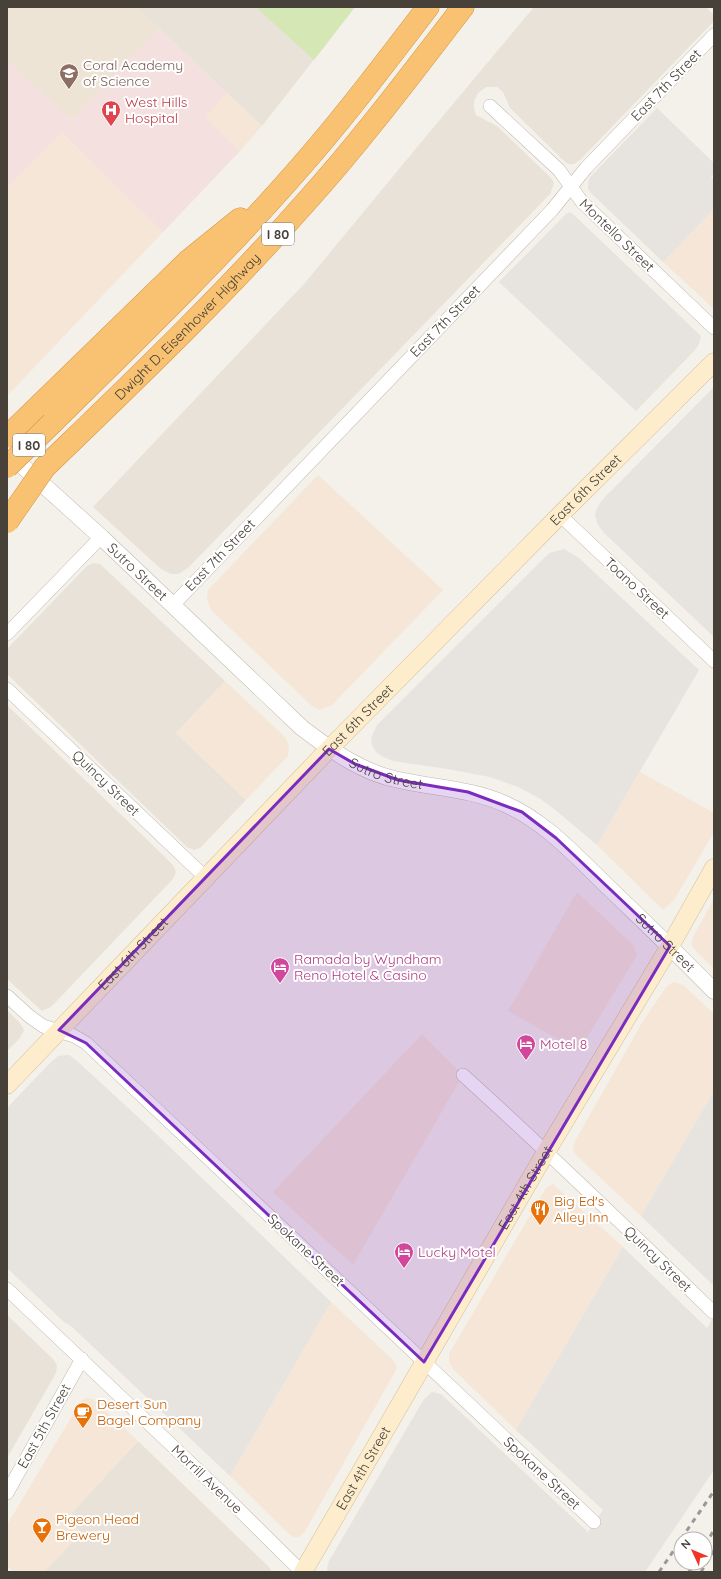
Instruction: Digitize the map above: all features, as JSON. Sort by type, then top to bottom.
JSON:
[{"type":"highway","name":"Dwight D. Eisenhower Highway","points":[[7,467],[44,416],[199,278],[277,193],[343,116],[428,7]]},
{"type":"highway","name":"Dwight D. Eisenhower Highway","points":[[7,505],[274,239],[371,125],[462,7]]},
{"type":"highway","points":[[7,436],[44,416]]},
{"type":"highway","points":[[7,522],[45,467]]},
{"type":"main road","name":"East 6th Street","points":[[7,1084],[329,749],[560,515],[714,362]]},
{"type":"main road","name":"East 4th Street","points":[[302,1572],[546,1152],[670,946],[714,868]]},
{"type":"street","name":"East 7th Street","points":[[172,605],[546,216],[586,168],[714,35]]},
{"type":"street","name":"Montello Street","points":[[490,106],[559,170],[582,202],[714,328]]},
{"type":"street","name":"Sutro Street","points":[[7,452],[101,537],[302,728],[329,749],[355,764],[398,780],[468,792],[494,799],[522,812],[556,838],[670,946],[714,991]]},
{"type":"street","name":"Toano Street","points":[[560,515],[714,661]]},
{"type":"street","points":[[7,634],[101,537]]},
{"type":"street","name":"Quincy Street","points":[[7,689],[206,878]]},
{"type":"street","name":"Spokane Street","points":[[7,996],[29,1016],[43,1026],[59,1030],[86,1043],[594,1522]]},
{"type":"street","name":"Quincy Street","points":[[463,1075],[529,1134],[713,1312]]},
{"type":"street","name":"Morrill Avenue","points":[[7,1289],[222,1493],[302,1572]]},
{"type":"street","name":"East 5th Street","points":[[7,1492],[82,1359]]},
{"type":"highlighted area","points":[[329,749],[355,764],[398,780],[468,792],[522,812],[556,838],[670,946],[424,1362],[86,1043],[59,1030]]},
{"type":"shaded area","name":"Coral Academy of Science","points":[[7,7],[136,7],[159,29],[71,120],[7,60]]},
{"type":"shaded area","points":[[136,7],[355,7],[262,126]]},
{"type":"shaded area","points":[[534,7],[706,7],[714,15],[714,21],[580,160],[574,164],[568,164],[562,159],[510,108],[503,92],[497,87],[486,87],[478,93],[474,101],[476,115],[497,126],[551,178],[554,183],[550,194],[188,568],[178,574],[171,574],[161,569],[93,507],[304,284]]},
{"type":"shaded area","name":"West Hills Hospital","points":[[159,29],[227,93],[205,117],[240,151],[163,232],[62,133],[7,188],[7,60],[71,120]]},
{"type":"shaded area","points":[[227,93],[262,126],[240,151],[204,117]]},
{"type":"shaded area","points":[[657,108],[714,163],[714,173],[711,177],[714,180],[714,209],[663,262],[588,189],[590,177]]},
{"type":"shaded area","points":[[62,133],[163,232],[7,396],[7,188]]},
{"type":"shaded area","points":[[714,209],[714,309],[663,262]]},
{"type":"shaded area","points":[[570,212],[701,336],[696,349],[636,411],[499,282],[566,214]]},
{"type":"shaded area","points":[[714,387],[714,637],[604,533],[598,525],[595,515],[602,500]]},
{"type":"shaded area","points":[[318,475],[443,590],[332,705],[320,710],[312,706],[211,610],[207,599],[208,590]]},
{"type":"shaded area","points":[[564,549],[579,558],[699,670],[597,845],[553,808],[539,798],[518,787],[490,777],[393,761],[376,752],[372,745],[371,738],[377,725],[549,553]]},
{"type":"shaded area","points":[[93,563],[100,564],[225,681],[176,733],[246,800],[200,848],[194,850],[187,847],[7,674],[7,649],[87,566]]},
{"type":"shaded area","points":[[225,681],[285,737],[289,746],[288,756],[246,800],[176,733]]},
{"type":"shaded area","points":[[7,705],[166,858],[173,865],[176,872],[173,879],[51,1007],[42,1011],[7,979]]},
{"type":"shaded area","points":[[640,772],[714,813],[714,832],[674,900],[663,910],[597,845]]},
{"type":"shaded area","points":[[577,892],[633,945],[637,955],[579,1051],[508,1011]]},
{"type":"shaded area","points":[[714,899],[714,969],[691,944],[694,935]]},
{"type":"shaded area","points":[[674,982],[683,985],[714,1014],[714,1091],[641,1216],[575,1154],[573,1148],[575,1141],[643,1021],[667,986]]},
{"type":"shaded area","points":[[7,1010],[20,1023],[24,1030],[20,1038],[7,1051]]},
{"type":"shaded area","points":[[422,1034],[463,1075],[353,1265],[273,1192]]},
{"type":"shaded area","points":[[69,1055],[150,1128],[331,1302],[230,1476],[71,1326],[64,1322],[7,1268],[7,1108],[58,1056]]},
{"type":"shaded area","points":[[714,1091],[714,1286],[641,1216]]},
{"type":"shaded area","points":[[553,1184],[623,1247],[516,1430],[453,1369],[449,1361],[449,1354],[546,1188]]},
{"type":"shaded area","points":[[623,1247],[707,1328],[714,1316],[714,1470],[645,1572],[328,1572],[327,1568],[329,1561],[424,1399],[432,1392],[441,1394],[588,1532],[603,1510],[516,1430]]},
{"type":"shaded area","points":[[331,1302],[391,1358],[397,1366],[304,1533],[298,1537],[294,1537],[289,1534],[230,1476]]},
{"type":"shaded area","points":[[7,1315],[54,1360],[57,1366],[56,1373],[7,1458]]},
{"type":"shaded area","points":[[86,1398],[93,1399],[138,1441],[67,1518],[81,1533],[44,1572],[14,1572],[7,1566],[7,1525],[81,1401]]},
{"type":"shaded area","points":[[138,1441],[269,1567],[272,1572],[44,1572],[81,1533],[67,1518]]},
{"type":"green space","points":[[256,7],[355,7],[314,60]]},
{"type":"railway","points":[[686,1531],[714,1491]]},
{"type":"railway","points":[[701,1572],[714,1550]]},
{"type":"railway","points":[[659,1572],[673,1552]]},
{"type":"place","name":"Coral Academy of Science","points":[[69,90]]},
{"type":"place","name":"West Hills Hospital","points":[[111,127]]},
{"type":"place","name":"Ramada by Wyndham Reno Hotel & Casino","points":[[280,984]]},
{"type":"place","name":"Motel 8","points":[[526,1061]]},
{"type":"place","name":"Big Ed's Alley Inn","points":[[540,1226]]},
{"type":"place","name":"Lucky Motel","points":[[404,1269]]},
{"type":"place","name":"Desert Sun Bagel Company","points":[[83,1429]]},
{"type":"place","name":"Pigeon Head Brewery","points":[[42,1544]]}]
